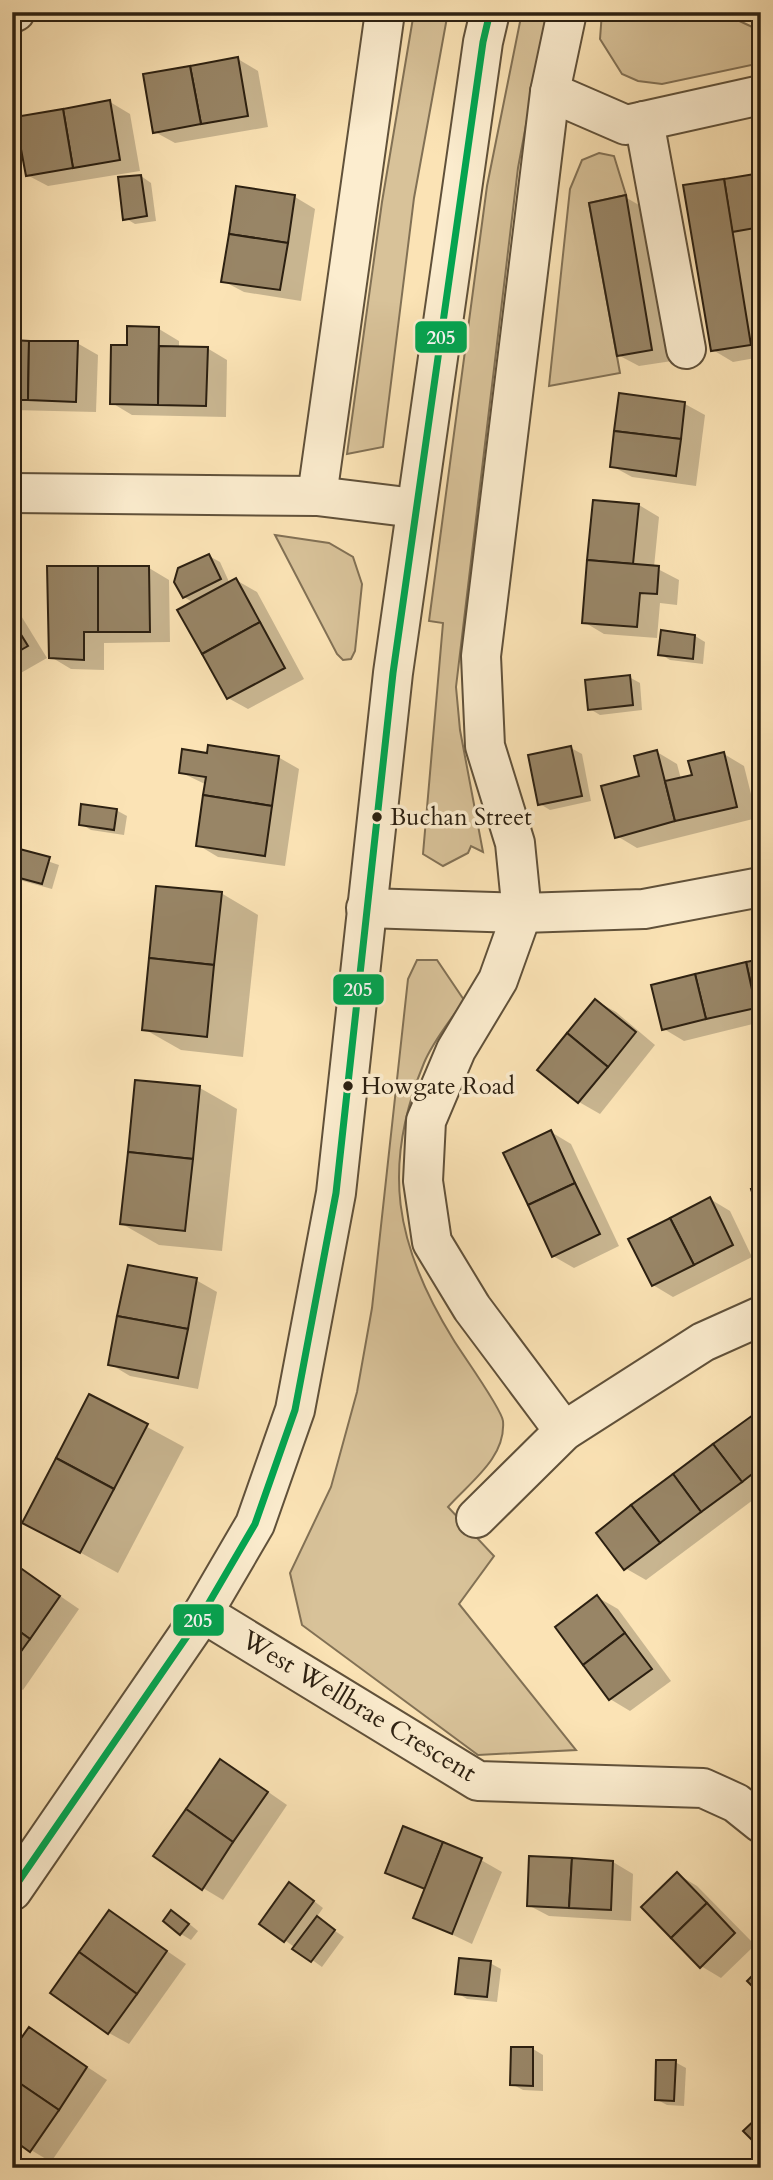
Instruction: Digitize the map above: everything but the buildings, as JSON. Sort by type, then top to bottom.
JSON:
[{"type":"street","points":[[317,496],[385,12]]},
{"type":"street","points":[[12,1891],[203,1613],[255,1524],[295,1410],[336,1193],[366,908],[415,508],[490,12]]},
{"type":"street","points":[[564,1432],[472,1308],[432,1242],[423,1181],[426,1121],[456,1050],[498,980],[522,913],[515,843],[485,746],[481,656],[550,92],[567,12]]},
{"type":"street","points":[[550,92],[626,125],[761,95]]},
{"type":"street","points":[[644,121],[686,349]]},
{"type":"street","points":[[12,493],[317,496],[415,508]]},
{"type":"street","points":[[366,908],[522,913],[644,909],[761,887]]},
{"type":"street","points":[[476,1518],[564,1432],[703,1342],[761,1316]]},
{"type":"street","name":"West Wellbrae Crescent","points":[[203,1613],[478,1782],[703,1788],[736,1803],[761,1824]]},
{"type":"shaded area","points":[[414,12],[448,12],[414,198],[383,447],[347,454],[382,202]]},
{"type":"shaded area","points":[[522,12],[547,12],[518,168],[456,687],[460,730],[483,852],[471,846],[468,853],[443,866],[423,854],[443,623],[429,621],[487,186]]},
{"type":"shaded area","points":[[602,12],[720,12],[761,31],[761,63],[662,84],[638,81],[622,74],[600,39]]},
{"type":"shaded area","points":[[599,153],[614,156],[626,195],[589,203],[620,373],[549,386],[570,189],[582,160]]},
{"type":"shaded area","points":[[275,535],[329,543],[353,557],[362,584],[355,651],[351,659],[343,660],[337,654]]},
{"type":"shaded area","points":[[417,960],[437,960],[464,1000],[424,1063],[402,1137],[399,1171],[407,1238],[433,1304],[496,1405],[503,1421],[499,1447],[493,1458],[448,1507],[494,1556],[459,1604],[576,1750],[478,1755],[302,1625],[290,1573],[331,1487],[357,1392],[372,1308],[408,979]]},
{"type":"transit line","name":"205","points":[[12,1891],[203,1613],[255,1524],[295,1410],[336,1193],[393,673],[483,42],[490,12]]},
{"type":"place","name":"Buchan Street","points":[[377,817]]},
{"type":"place","name":"Howgate Road","points":[[348,1086]]}]
